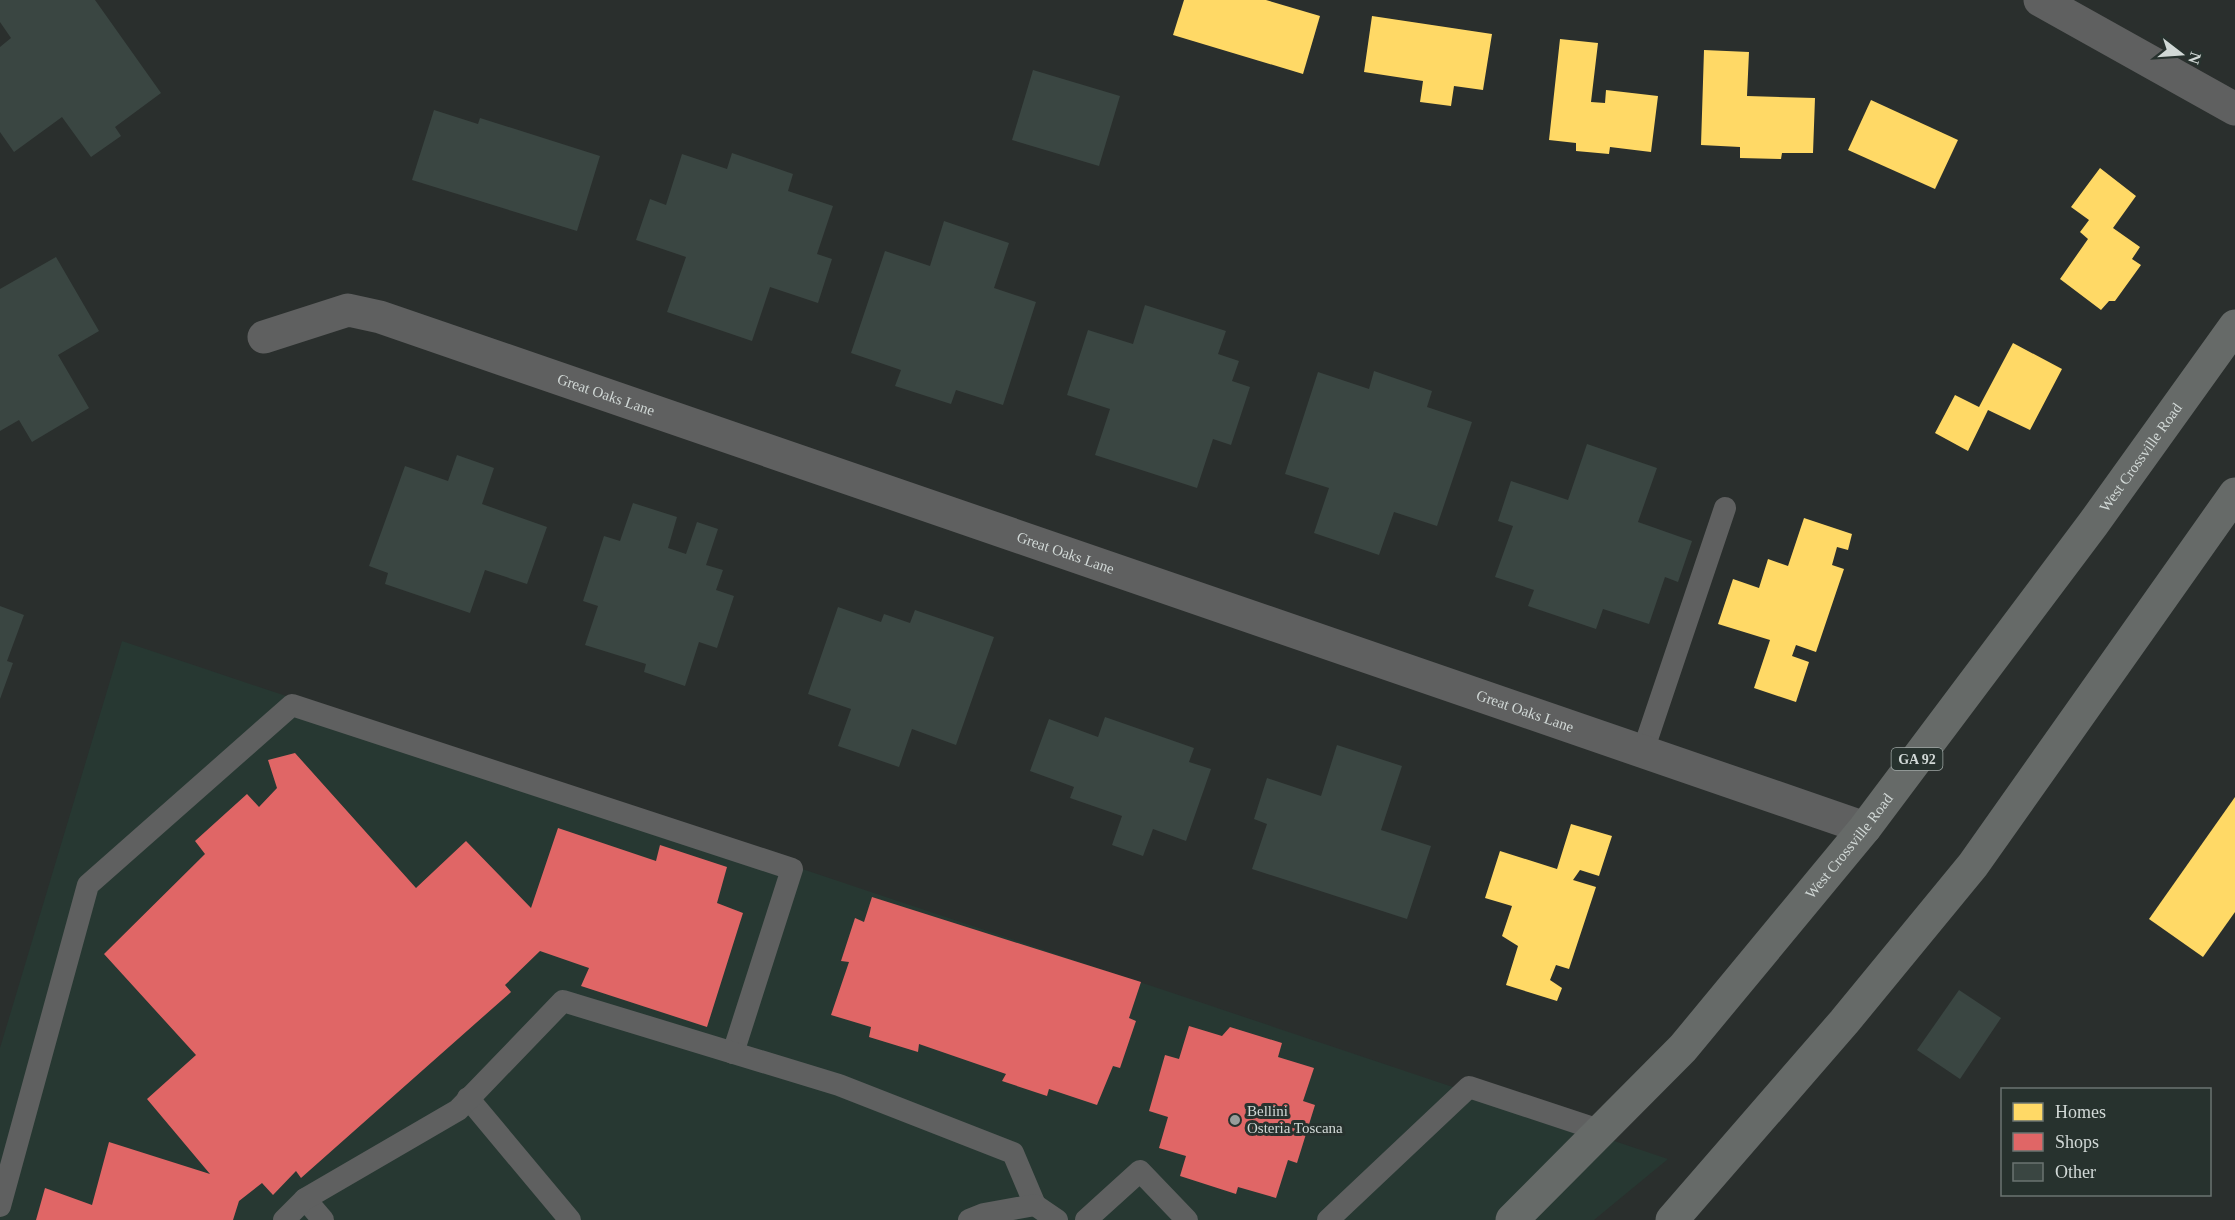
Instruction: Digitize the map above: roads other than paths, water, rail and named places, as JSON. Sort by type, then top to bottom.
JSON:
[{"type":"main road","name":"West Crossville Road","points":[[1512,1220],[1683,1048],[1865,828],[2093,524],[2235,326]]},
{"type":"main road","points":[[1672,1220],[1844,1022],[1973,865],[2235,494]]},
{"type":"street","points":[[2040,0],[2235,110]]},
{"type":"street","name":"Great Oaks Lane","points":[[264,336],[348,310],[380,317],[1865,828]]},
{"type":"lane","points":[[1643,751],[1725,508]]},
{"type":"lane","points":[[0,1206],[88,885],[292,705],[792,869],[733,1053]]},
{"type":"lane","points":[[284,1220],[305,1199],[458,1110],[563,1001],[839,1085],[1013,1153],[1035,1205],[1057,1220]]},
{"type":"lane","points":[[1328,1220],[1469,1087],[1602,1131]]},
{"type":"lane","points":[[468,1098],[570,1220]]},
{"type":"lane","points":[[1086,1220],[1140,1171],[1187,1220]]},
{"type":"lane","points":[[305,1199],[323,1220]]},
{"type":"lane","points":[[969,1220],[984,1214],[1035,1205]]},
{"type":"place","name":"Bellini Osteria Toscana","points":[[1235,1120]]}]
